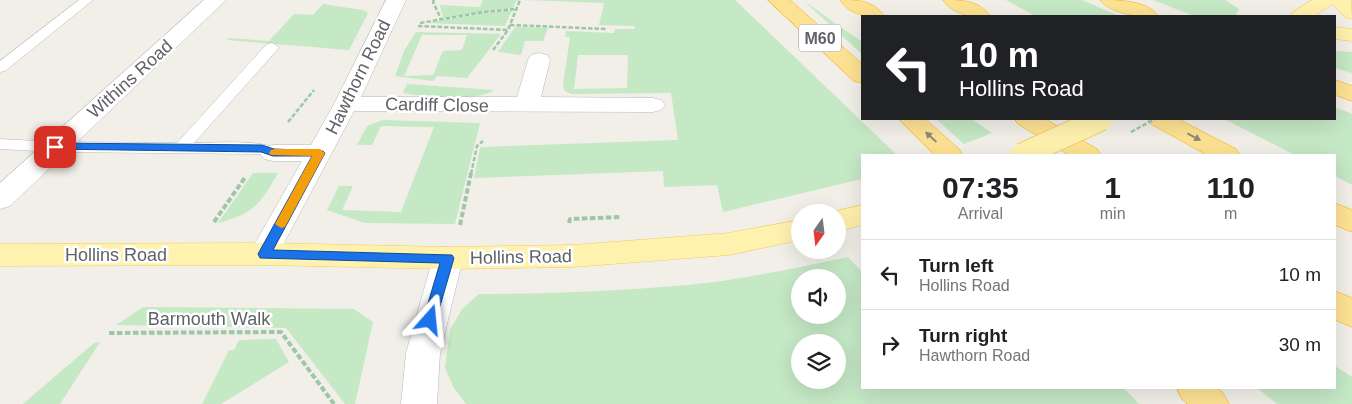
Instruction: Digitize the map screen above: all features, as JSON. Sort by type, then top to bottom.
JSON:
[{"type":"highway","name":"M60","points":[[778,0],[861,75]]},
{"type":"highway","name":"M60","points":[[850,0],[872,15]]},
{"type":"highway","points":[[953,0],[978,15]]},
{"type":"highway","points":[[1110,0],[1146,15]]},
{"type":"highway","points":[[1336,87],[1352,94]]},
{"type":"highway","points":[[912,120],[949,154]]},
{"type":"highway","points":[[1029,120],[1086,154]]},
{"type":"highway","points":[[1162,120],[1225,154]]},
{"type":"highway","points":[[1336,214],[1352,222]]},
{"type":"highway","points":[[1336,305],[1352,314]]},
{"type":"highway","points":[[1195,389],[1211,404]]},
{"type":"main road","points":[[1302,15],[1326,0]]},
{"type":"main road","points":[[1340,0],[1352,13]]},
{"type":"main road","points":[[1336,34],[1352,35]]},
{"type":"main road","points":[[1024,154],[1099,120]]},
{"type":"main road","points":[[846,219],[861,215]]},
{"type":"main road","name":"Hollins Road","points":[[0,255],[264,254],[453,246],[573,256],[729,244],[791,232]]},
{"type":"street","name":"Withins Road","points":[[0,198],[216,0]]},
{"type":"street","name":"Hawthorn Road","points":[[264,254],[346,104],[396,0]]},
{"type":"street","points":[[527,106],[539,60]]},
{"type":"street","name":"Cardiff Close","points":[[346,104],[653,105]]},
{"type":"street","name":"Hawthorn Road","points":[[273,153],[320,153]]},
{"type":"street","points":[[419,404],[423,352],[453,246]]},
{"type":"lane","points":[[0,68],[87,0]]},
{"type":"lane","points":[[180,148],[272,47]]},
{"type":"lane","points":[[0,144],[55,147],[262,149],[273,153]]},
{"type":"path","points":[[434,0],[433,2],[441,19]]},
{"type":"path","points":[[493,50],[508,30],[520,0]]},
{"type":"path","points":[[508,30],[414,25],[483,12],[516,9]]},
{"type":"path","points":[[510,25],[607,29]]},
{"type":"path","points":[[556,33],[557,26]]},
{"type":"path","points":[[287,123],[315,89]]},
{"type":"path","points":[[453,246],[477,146],[483,142]]},
{"type":"path","points":[[208,230],[247,175]]},
{"type":"path","name":"Barmouth Walk","points":[[109,332],[281,332],[334,404]]},
{"type":"green space","points":[[483,0],[517,0],[513,8],[443,18],[440,5],[480,7]]},
{"type":"green space","points":[[526,0],[735,0],[896,154],[861,154],[861,179],[723,212],[717,185],[664,187],[663,171],[474,178],[480,147],[678,140],[671,93],[572,94],[565,91],[563,86],[570,37],[565,37],[566,31],[614,33],[615,29],[635,29],[634,26],[599,25],[604,3]],"holes":[[[578,55],[628,55],[627,88],[574,89]]]},
{"type":"green space","points":[[1006,0],[1082,0],[1117,15],[1033,15]]},
{"type":"green space","points":[[1153,0],[1225,0],[1239,9],[1236,15],[1191,15]]},
{"type":"green space","points":[[804,1],[861,41],[861,53]]},
{"type":"green space","points":[[323,4],[363,10],[368,13],[349,50],[227,40],[229,38],[269,41],[294,14],[313,15]]},
{"type":"green space","points":[[512,10],[505,26],[427,23],[483,13]]},
{"type":"green space","points":[[515,27],[548,28],[543,41],[525,41],[521,55],[498,52]]},
{"type":"green space","points":[[416,32],[501,34],[467,78],[437,76],[433,81],[395,76],[404,51]],"holes":[[[422,35],[467,35],[462,50],[443,51],[433,75],[404,76]]]},
{"type":"green space","points":[[1336,51],[1352,52],[1352,73],[1336,68]]},
{"type":"green space","points":[[407,84],[494,90],[487,94],[476,96],[436,97],[403,93]]},
{"type":"green space","points":[[1336,107],[1352,114],[1352,185],[1336,177],[1336,154],[1293,154],[1226,120],[1336,120]]},
{"type":"green space","points":[[383,120],[480,123],[455,224],[365,223],[327,210],[339,186],[353,186],[342,210],[401,212],[434,127],[381,126],[372,145],[357,145],[367,126]]},
{"type":"green space","points":[[937,120],[973,120],[992,133],[964,144]]},
{"type":"green space","points":[[253,173],[278,173],[266,193],[255,206],[240,216],[218,223]]},
{"type":"green space","points":[[848,257],[861,271],[861,389],[1125,389],[1139,404],[466,404],[454,388],[445,368],[450,330],[462,309],[479,294],[636,289],[707,283],[838,259],[846,259]]},
{"type":"green space","points":[[143,307],[354,309],[373,322],[355,404],[345,404],[286,328],[116,325]]},
{"type":"green space","points":[[276,339],[289,362],[221,404],[202,404],[229,350],[234,350],[239,340]]},
{"type":"green space","points":[[100,342],[60,404],[23,404],[94,343]]},
{"type":"green space","points":[[1336,367],[1352,377],[1352,404],[1277,404],[1258,389],[1336,389]]},
{"type":"slow traffic","points":[[275,153],[320,153],[281,224]]},
{"type":"route","points":[[55,147],[262,149],[273,153],[320,153],[264,254],[448,258],[430,320]]}]
